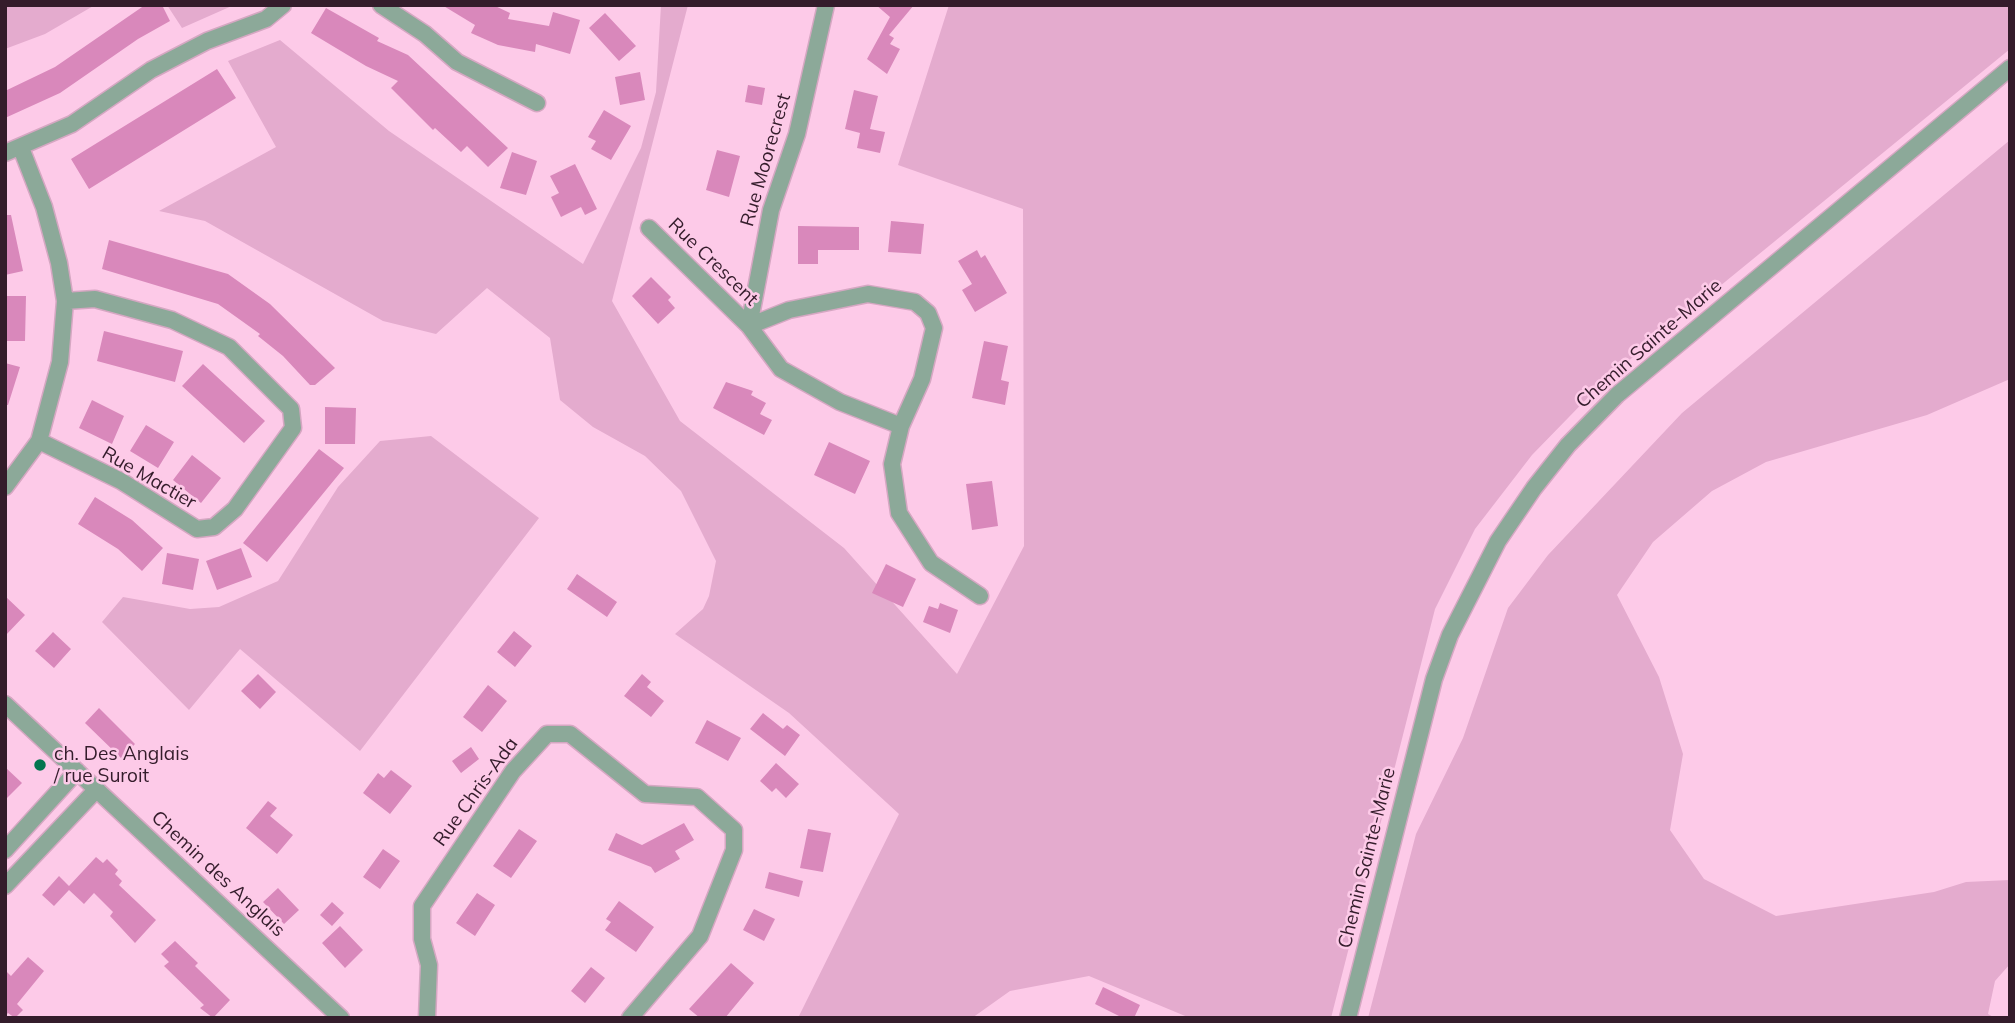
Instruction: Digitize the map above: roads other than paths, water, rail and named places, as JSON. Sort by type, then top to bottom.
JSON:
[{"type":"street","points":[[5,153],[72,124],[151,70],[207,41],[266,19],[283,5]]},
{"type":"street","points":[[381,5],[425,34],[457,62],[537,103]]},
{"type":"street","name":"Rue Moorecrest","points":[[749,326],[771,210],[797,134],[826,5]]},
{"type":"street","name":"Chemin Sainte-Marie","points":[[1348,1018],[1438,668],[1450,635],[1498,541],[1534,488],[1568,445],[1617,395],[2010,68]]},
{"type":"street","points":[[5,487],[38,441],[60,362],[65,301],[59,263],[44,207],[21,148]]},
{"type":"street","name":"Rue Crescent","points":[[649,228],[749,326],[780,369],[841,402],[901,426]]},
{"type":"street","name":"Rue Crescent","points":[[749,326],[789,310],[868,294],[915,302],[929,313],[934,328],[922,379],[901,426],[892,464],[899,513],[931,564],[980,596]]},
{"type":"street","name":"Rue Mactier","points":[[38,441],[121,481],[197,529],[214,527],[235,509],[293,428],[292,409],[229,347],[172,320],[95,299],[65,301]]},
{"type":"street","name":"Chemin des Anglais","points":[[5,704],[341,1018]]},
{"type":"street","name":"Rue Chris-Ada","points":[[427,1018],[429,965],[422,939],[422,906],[513,771],[547,734],[570,734],[645,794],[697,797],[734,830],[734,850],[700,936],[629,1018]]},
{"type":"street","points":[[5,849],[77,771]]},
{"type":"street","points":[[5,886],[97,789]]},
{"type":"place","name":"ch. Des Anglais / rue Suroit","points":[[40,765]]}]
